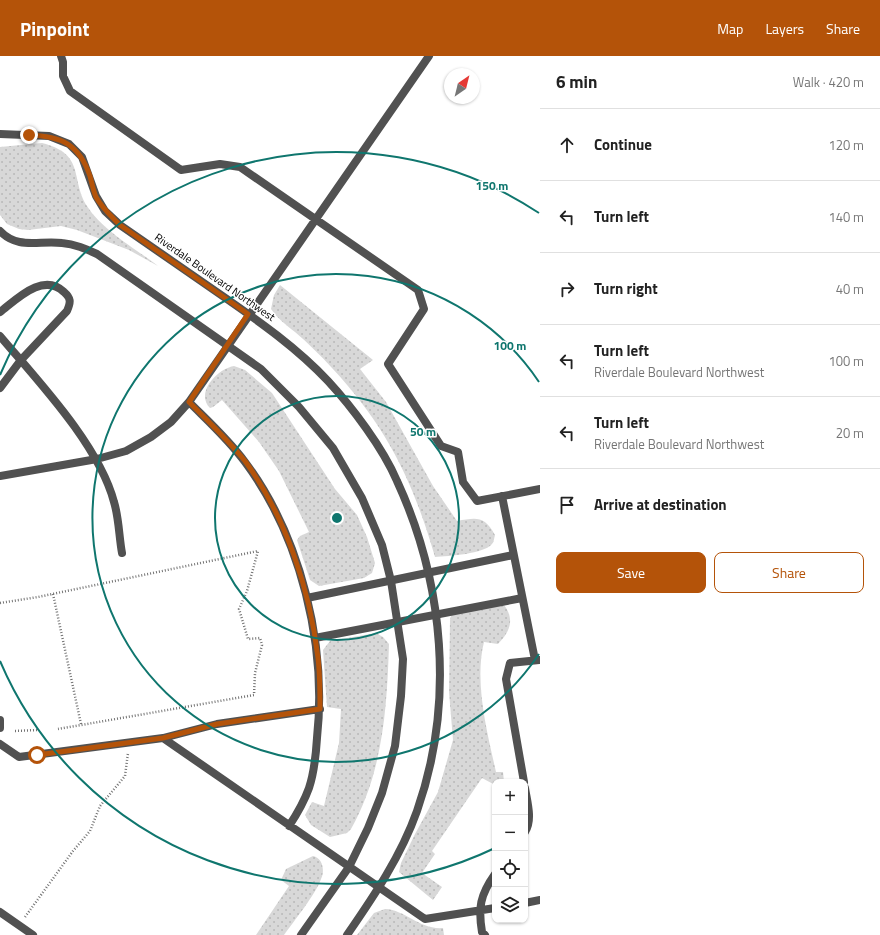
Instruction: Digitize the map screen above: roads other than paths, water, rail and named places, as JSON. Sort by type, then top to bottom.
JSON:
[{"type":"street","points":[[60,56],[64,62],[63,76],[70,91],[181,170],[220,164],[240,166],[418,290],[424,309],[388,364],[441,446],[458,452],[463,482],[477,501],[540,489]]},
{"type":"street","points":[[0,476],[97,459],[126,450],[151,437],[171,422],[189,402],[248,314],[429,56]]},
{"type":"street","name":"Riverdale Boulevard Northwest","points":[[0,134],[49,136],[69,144],[82,156],[96,196],[105,211],[120,225],[281,337],[328,381],[364,426],[397,478],[419,534],[428,573],[441,655],[440,702],[432,755],[417,810],[402,847],[379,888],[347,935]]},
{"type":"street","points":[[0,232],[5,237],[22,244],[61,243],[80,246],[97,254],[261,369],[300,407],[333,448],[362,498],[382,545],[391,581],[403,659],[401,696],[395,746],[382,793],[368,828],[349,866],[301,935]]},
{"type":"street","points":[[0,312],[29,291],[43,285],[54,285],[69,297],[71,303],[67,310],[21,360],[0,388]]},
{"type":"street","points":[[0,336],[21,360],[97,459],[114,502],[122,553]]},
{"type":"street","points":[[189,402],[221,433],[245,462],[270,503],[289,543],[307,598],[318,660],[320,709],[316,751],[309,787],[302,806],[290,826]]},
{"type":"street","points":[[502,496],[522,598],[538,660],[510,663],[506,679],[523,779]]},
{"type":"street","points":[[307,598],[513,555]]},
{"type":"street","points":[[315,638],[436,616],[522,598]]},
{"type":"street","points":[[0,744],[19,757],[163,738],[217,724],[320,709]]},
{"type":"street","points":[[0,720],[0,728]]},
{"type":"street","points":[[163,738],[425,919],[492,909]]},
{"type":"street","points":[[528,804],[528,828]]},
{"type":"street","points":[[485,935],[482,932],[478,911],[487,886],[492,878]]},
{"type":"street","points":[[528,902],[540,900]]},
{"type":"street","points":[[0,912],[33,935]]}]
